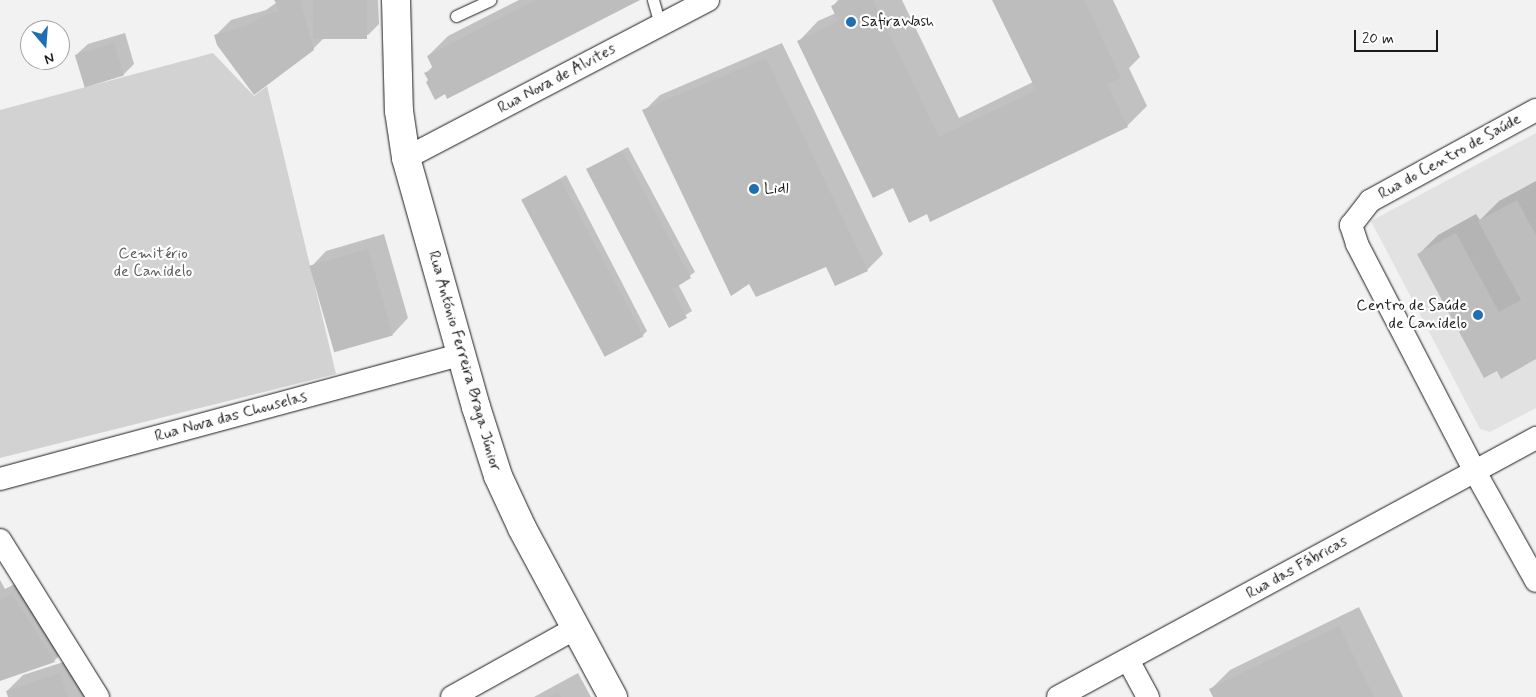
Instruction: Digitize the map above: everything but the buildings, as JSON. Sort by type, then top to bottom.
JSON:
[{"type":"street","name":"Rua António Ferreira Braga Júnior","points":[[396,0],[399,111],[406,158],[461,355],[498,476],[613,697]]},
{"type":"street","name":"Rua Nova de Alvites","points":[[406,158],[708,0]]},
{"type":"street","name":"Rua do Centro de Saúde","points":[[1474,470],[1357,244],[1351,226],[1370,201],[1536,110]]},
{"type":"street","name":"Rua Nova das Chouselas","points":[[0,479],[461,355]]},
{"type":"street","name":"Rua das Fábricas","points":[[1058,697],[1536,438]]},
{"type":"street","points":[[1474,470],[1536,581]]},
{"type":"street","points":[[0,540],[98,697]]},
{"type":"street","points":[[452,697],[576,628]]},
{"type":"street","points":[[1128,660],[1148,697]]},
{"type":"lane","points":[[456,16],[491,0]]},
{"type":"lane","points":[[653,0],[660,24]]},
{"type":"shaded area","name":"Centro de Saúde de Canidelo","points":[[1536,133],[1536,408],[1490,432],[1480,429],[1371,221]]},
{"type":"green space","name":"Cemitério de Canidelo","points":[[213,53],[254,96],[267,86],[336,374],[0,458],[0,110]]},
{"type":"place","name":"SafiraWash","points":[[851,22]]},
{"type":"place","name":"Lidl","points":[[754,189]]},
{"type":"place","name":"Centro de Saúde de Canidelo","points":[[1478,315]]}]
